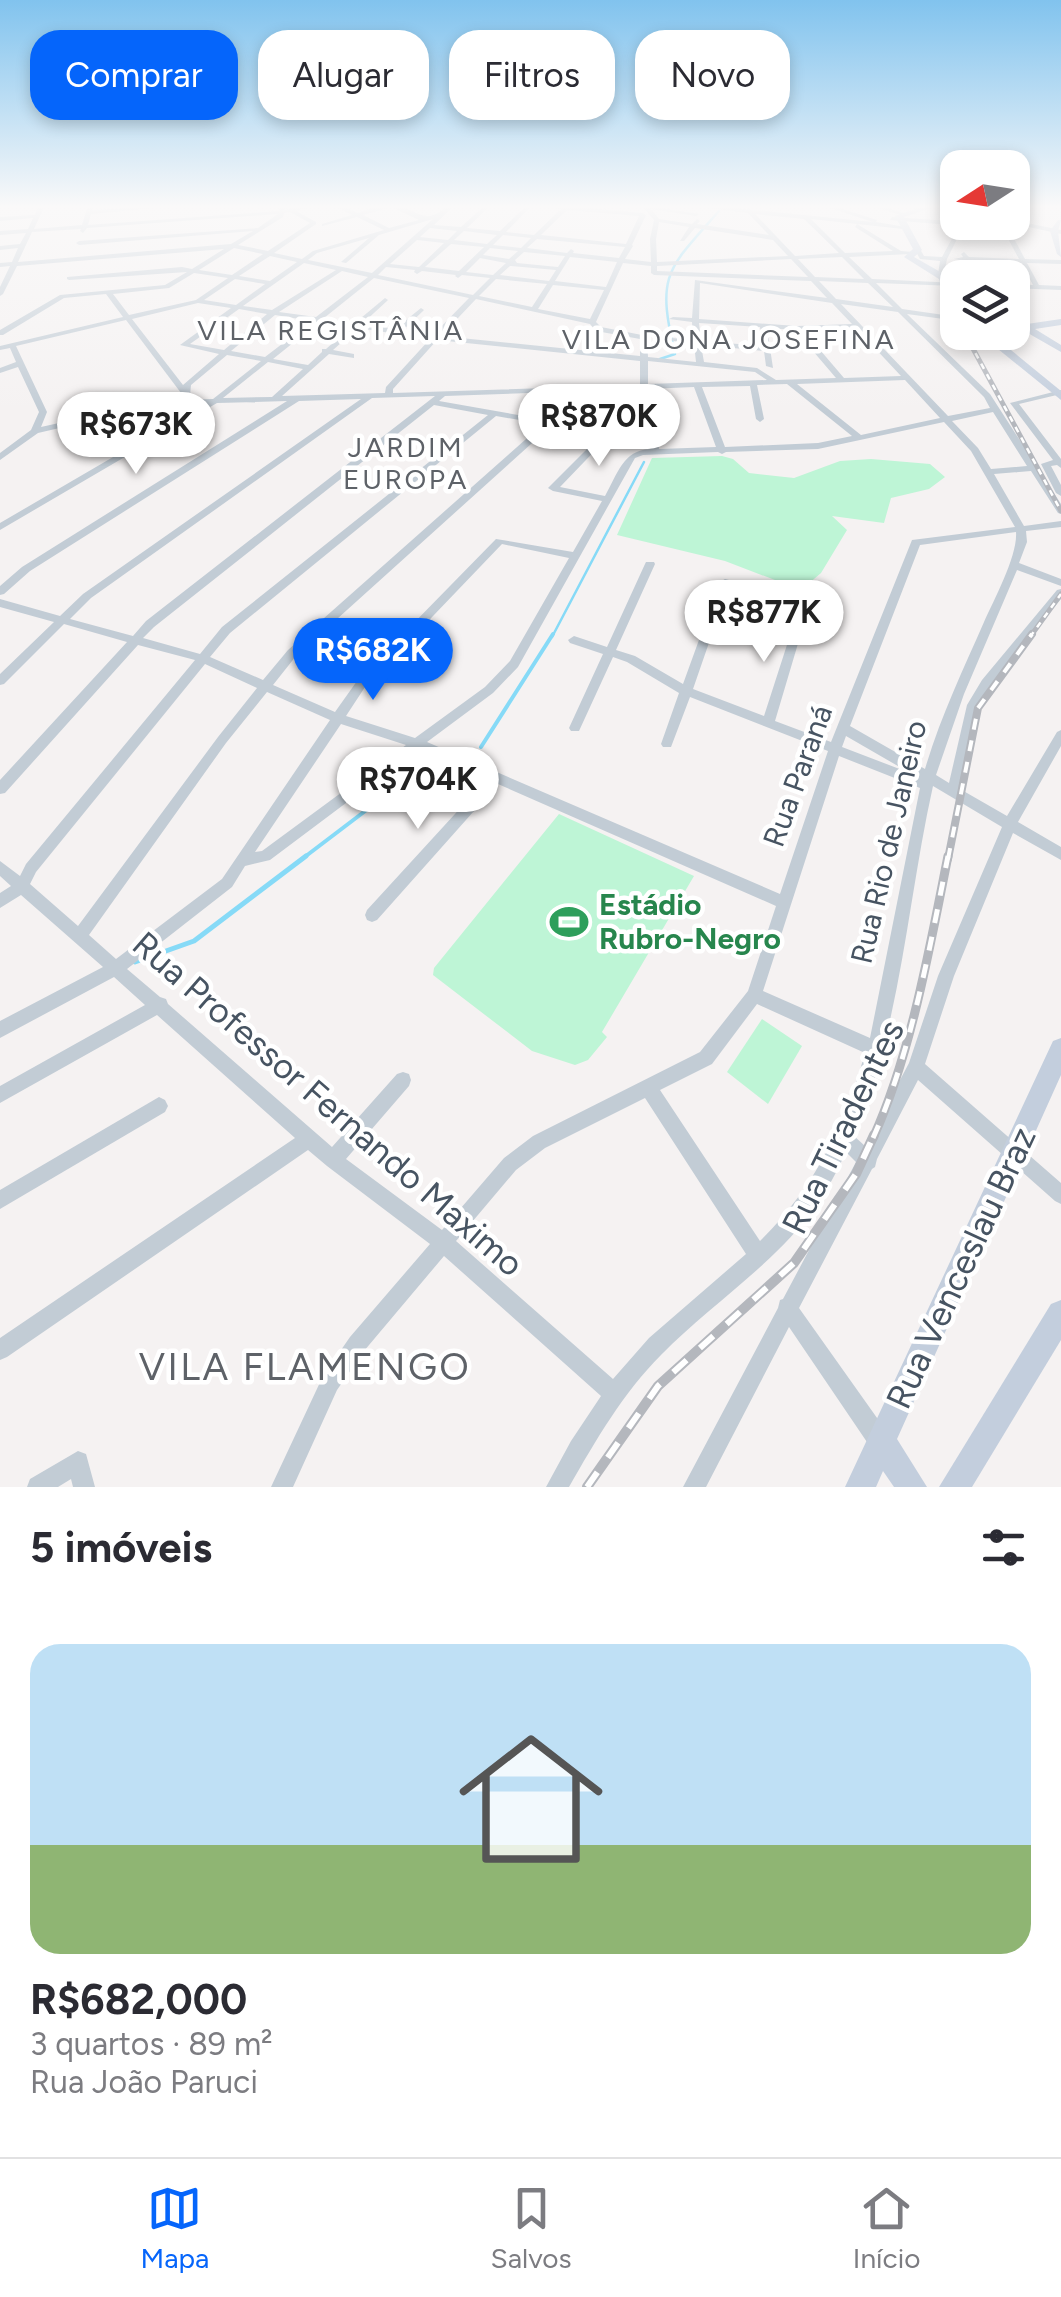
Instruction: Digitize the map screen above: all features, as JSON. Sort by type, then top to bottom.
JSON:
[{"type":"main road","points":[[1030,328],[1061,322]]},
{"type":"main road","points":[[1030,331],[1061,349]]},
{"type":"main road","points":[[1004,350],[1059,394]]},
{"type":"main road","name":"Rua Venceslau Braz","points":[[860,1487],[1061,1048]]},
{"type":"main road","points":[[954,1487],[1061,1314]]},
{"type":"main road","points":[[880,1442],[912,1487]]},
{"type":"street","points":[[62,296],[70,274]]},
{"type":"street","points":[[69,278],[126,274]]},
{"type":"street","points":[[1,332],[62,296],[167,287],[189,274]]},
{"type":"street","points":[[220,274],[270,283]]},
{"type":"street","points":[[0,348],[198,301],[238,274]]},
{"type":"street","points":[[282,274],[184,345],[306,367]]},
{"type":"street","points":[[188,398],[187,384],[223,352],[330,274]]},
{"type":"street","points":[[406,283],[415,274]]},
{"type":"street","points":[[441,291],[460,274]]},
{"type":"street","points":[[464,274],[609,289]]},
{"type":"street","points":[[389,395],[389,389],[436,338],[501,274]]},
{"type":"street","points":[[534,310],[557,274]]},
{"type":"street","points":[[592,322],[616,274]]},
{"type":"street","points":[[666,274],[940,282]]},
{"type":"street","points":[[808,274],[946,419],[990,472],[1021,528],[1061,524]]},
{"type":"street","points":[[862,274],[895,311],[980,388],[1061,511]]},
{"type":"street","points":[[0,527],[215,400],[374,275],[592,322],[598,328],[644,338],[644,387],[653,446]]},
{"type":"street","points":[[682,275],[696,281],[836,304],[939,317],[939,328]]},
{"type":"street","points":[[1030,276],[1037,287]]},
{"type":"street","points":[[696,281],[700,365]]},
{"type":"street","points":[[0,294],[3,283]]},
{"type":"street","points":[[926,283],[940,293]]},
{"type":"street","points":[[1030,287],[1061,288]]},
{"type":"street","points":[[108,292],[188,398]]},
{"type":"street","points":[[274,399],[384,300]]},
{"type":"street","points":[[198,301],[436,338],[757,370],[774,382]]},
{"type":"street","points":[[396,332],[421,310]]},
{"type":"street","points":[[890,320],[895,311]]},
{"type":"street","points":[[673,319],[798,328],[856,326]]},
{"type":"street","points":[[21,322],[12,346],[43,412],[34,431]]},
{"type":"street","points":[[763,326],[770,366]]},
{"type":"street","points":[[798,328],[842,380]]},
{"type":"street","points":[[672,340],[766,348]]},
{"type":"street","points":[[326,351],[351,356]]},
{"type":"street","points":[[0,371],[19,364]]},
{"type":"street","points":[[3,452],[34,431],[188,398],[440,398],[907,378]]},
{"type":"street","points":[[788,382],[860,438]]},
{"type":"street","points":[[753,383],[760,420]]},
{"type":"street","points":[[697,385],[722,451]]},
{"type":"street","points":[[1059,394],[1014,402],[1060,463]]},
{"type":"street","points":[[0,681],[87,596],[371,396]]},
{"type":"street","points":[[0,592],[26,570],[298,398]]},
{"type":"street","points":[[440,398],[495,414],[653,446],[722,451],[818,446],[996,409]]},
{"type":"street","points":[[0,788],[150,624],[440,398]]},
{"type":"street","points":[[0,901],[22,886],[31,868],[226,630],[495,414]]},
{"type":"street","points":[[80,935],[262,686],[292,653],[548,424]]},
{"type":"street","points":[[604,499],[553,488],[606,435]]},
{"type":"street","points":[[241,862],[265,856],[419,744],[488,690],[514,664],[604,499],[632,456],[653,446]]},
{"type":"street","points":[[1060,463],[1045,464],[1061,493]]},
{"type":"street","points":[[990,472],[1031,468]]},
{"type":"street","name":"Rua Rio de Janeiro","points":[[557,1487],[612,1392],[657,1344],[795,1220],[826,1174],[875,1050],[929,781],[951,704],[1014,565],[1022,542],[1021,528]]},
{"type":"street","name":"Rua Paraná","points":[[282,1487],[330,1383],[357,1344],[510,1164],[524,1153],[706,1058],[754,996],[834,751],[916,542],[1021,528]]},
{"type":"street","points":[[0,1030],[118,968],[227,883],[362,684],[500,541],[576,556]]},
{"type":"street","points":[[575,728],[650,564]]},
{"type":"street","points":[[1014,565],[1061,583]]},
{"type":"street","points":[[666,744],[725,582]]},
{"type":"street","points":[[954,789],[971,708],[986,683],[1061,592]]},
{"type":"street","points":[[0,603],[204,659],[336,718],[419,744],[783,902]]},
{"type":"street","points":[[768,722],[800,620]]},
{"type":"street","points":[[574,640],[611,651],[688,692],[834,751],[954,789],[1061,854]]},
{"type":"street","points":[[843,728],[929,781]]},
{"type":"street","name":"Rua Tiradentes","points":[[694,1487],[916,1067],[946,976],[1010,822],[1061,735]]},
{"type":"street","points":[[372,915],[496,778]]},
{"type":"street","name":"Rua Professor Fernando Maximo","points":[[0,867],[333,1160],[445,1244],[612,1392]]},
{"type":"street","points":[[754,996],[875,1050]]},
{"type":"street","points":[[0,1096],[160,1005]]},
{"type":"street","points":[[916,1067],[1061,1195]]},
{"type":"street","points":[[333,1160],[403,1080]]},
{"type":"street","points":[[648,1087],[758,1256]]},
{"type":"street","points":[[0,1200],[159,1106]]},
{"type":"street","points":[[843,1138],[869,1161]]},
{"type":"street","points":[[0,1350],[310,1139]]},
{"type":"street","points":[[787,1306],[880,1442]]},
{"type":"street","points":[[38,1487],[78,1462],[84,1487]]},
{"type":"green space","points":[[652,458],[733,459],[749,473],[794,478],[840,461],[871,459],[930,464],[945,477],[929,489],[891,498],[884,523],[832,516],[847,530],[821,573],[801,590],[725,561],[617,535]]},
{"type":"green space","name":"Estádio Rubro-Negro","points":[[559,814],[694,876],[602,1032],[607,1037],[588,1060],[575,1065],[532,1051],[433,975],[434,968]]},
{"type":"green space","points":[[762,1019],[802,1046],[768,1104],[727,1072]]},
{"type":"waterway","points":[[660,359],[675,354],[667,306],[670,274]]},
{"type":"waterway","points":[[552,637],[644,462]]},
{"type":"waterway","points":[[481,747],[553,634]]},
{"type":"waterway","points":[[302,859],[427,764]]},
{"type":"waterway","points":[[135,962],[194,941],[306,856]]},
{"type":"railway","points":[[974,350],[1061,511]]},
{"type":"railway","points":[[1030,637],[1061,594]]},
{"type":"railway","points":[[948,859],[978,708],[1032,634]]},
{"type":"railway","points":[[873,1138],[909,1036],[948,856]]},
{"type":"railway","points":[[587,1487],[658,1386],[794,1263],[856,1174],[874,1135]]},
{"type":"place","name":"Estádio Rubro-Negro","points":[[569,922]]},
{"type":"district","name":"VILA REGISTÂNIA","points":[[331,330]]},
{"type":"district","name":"VILA DONA JOSEFINA","points":[[729,339]]},
{"type":"district","name":"JARDIM EUROPA","points":[[406,463]]},
{"type":"district","name":"VILA FLAMENGO","points":[[305,1367]]}]
